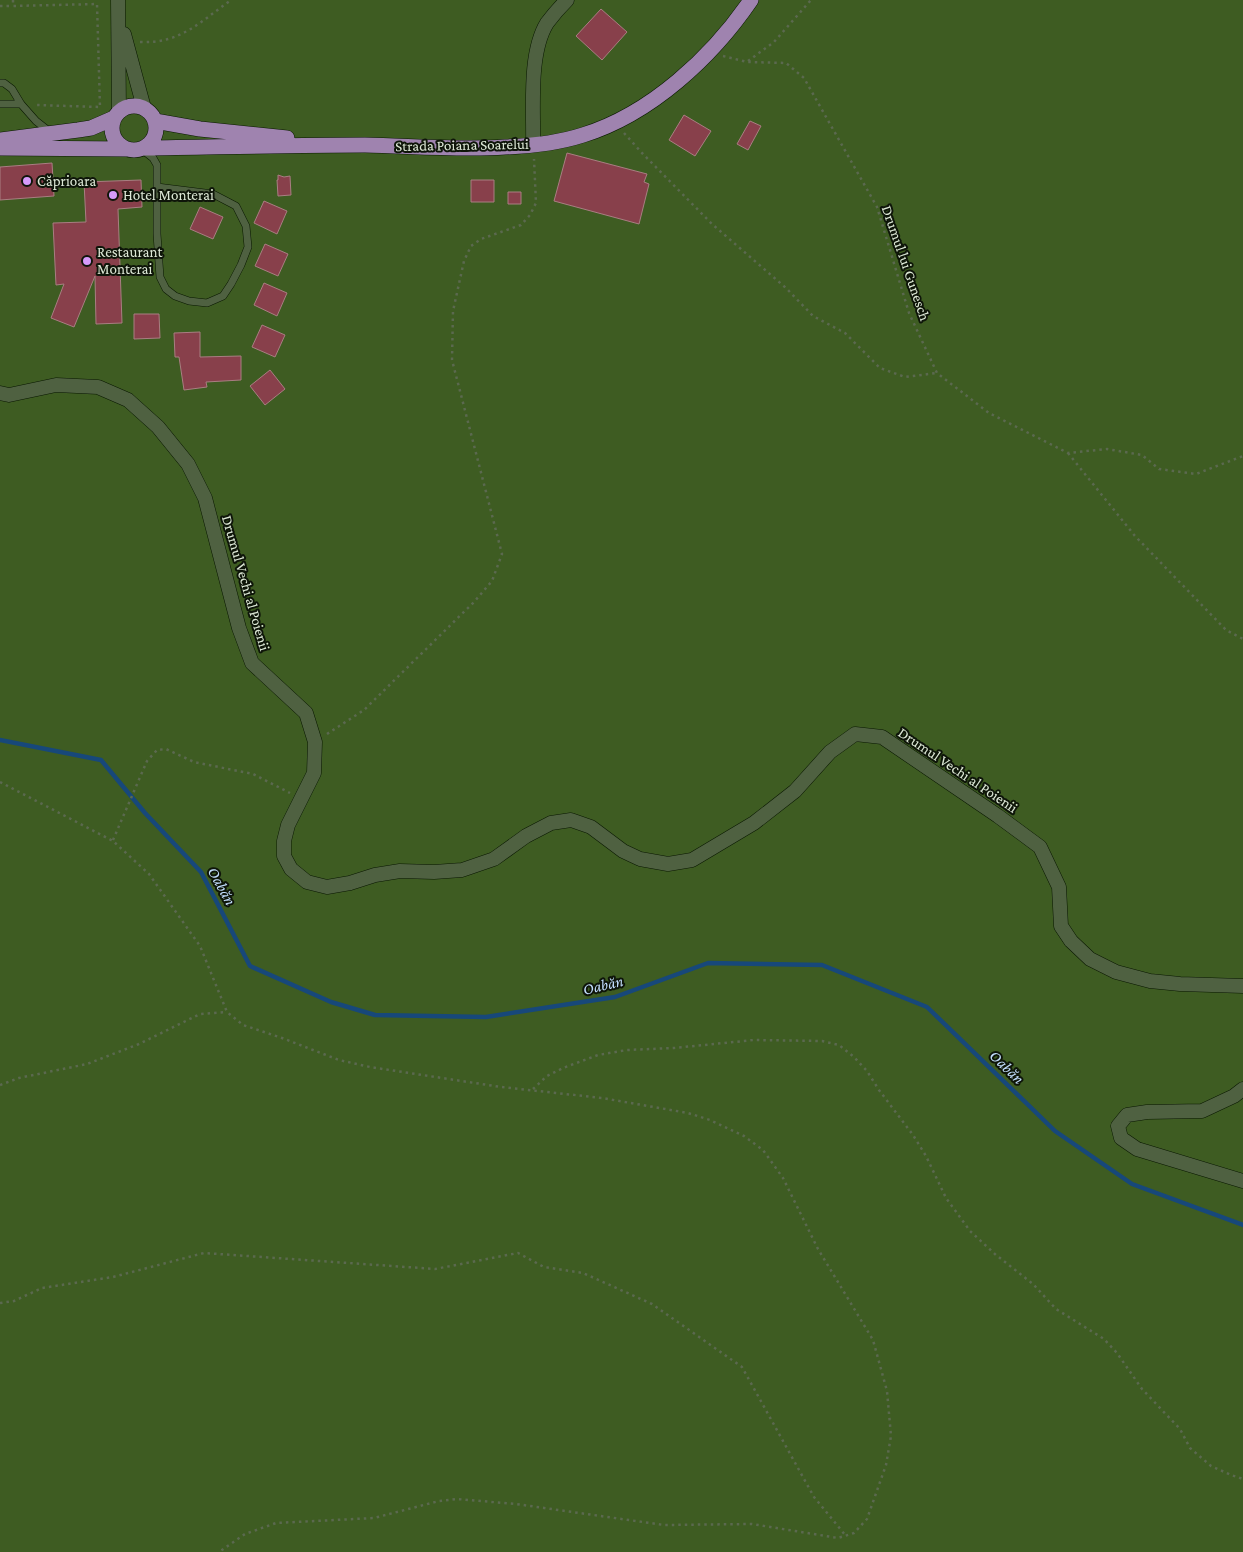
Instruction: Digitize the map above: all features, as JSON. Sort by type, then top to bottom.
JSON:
[{"type":"main road","name":"Strada Poiana Soarelui","points":[[144,149],[367,146],[504,148],[563,140],[617,121],[660,94],[692,70],[710,52],[723,38],[751,0]]},
{"type":"main road","points":[[0,140],[91,128],[131,106],[144,108],[153,116],[156,133],[154,139],[144,149],[132,151],[126,149],[115,140],[112,133],[112,125],[117,115]]},
{"type":"main road","name":"Strada Poiana Soarelui","points":[[155,121],[200,129],[367,146]]},
{"type":"main road","points":[[0,148],[126,149]]},
{"type":"street","points":[[534,145],[535,62],[540,40],[547,24],[567,0]]},
{"type":"street","points":[[119,6],[126,41],[144,108]]},
{"type":"street","points":[[117,115],[119,6]]},
{"type":"street","name":"Drumul Vechi al Poienii","points":[[0,393],[9,395],[56,385],[98,387],[128,400],[158,427],[188,464],[205,498],[239,628],[252,662],[306,713],[315,742],[314,773],[288,825],[284,841],[284,856],[291,869],[308,882],[327,887],[400,871],[434,872],[462,870],[494,860],[526,836],[551,823],[570,820],[591,827],[623,852],[640,859],[668,864],[692,860],[754,823],[794,791],[830,752],[855,734],[882,737],[1040,847],[1059,887],[1061,926],[1071,941],[1090,959],[1116,972],[1150,981],[1243,986]]},
{"type":"street","points":[[1243,1089],[1234,1096],[1202,1111],[1127,1114],[1118,1126],[1121,1138],[1137,1149],[1243,1181]]},
{"type":"lane","points":[[0,83],[4,83],[12,89],[21,104],[36,121],[52,133]]},
{"type":"lane","points":[[2,105],[21,104]]},
{"type":"lane","points":[[144,149],[153,158],[156,165],[160,277],[166,289],[175,296],[189,301],[207,303],[222,296],[231,284],[248,247],[246,226],[236,206],[213,194],[157,186]]},
{"type":"path","points":[[13,0],[14,6]]},
{"type":"path","points":[[126,41],[155,43],[174,38],[193,28],[231,0]]},
{"type":"path","points":[[747,62],[774,42],[811,0]]},
{"type":"path","points":[[0,6],[98,4],[100,107],[37,106],[30,100]]},
{"type":"path","name":"Drumul lui Gunesch","points":[[710,52],[747,62],[786,63],[804,78],[877,207],[909,313],[937,374],[989,413],[1068,453]]},
{"type":"path","points":[[617,121],[642,153],[712,224],[786,288],[813,316],[845,333],[880,368],[904,377],[937,374]]},
{"type":"path","points":[[315,742],[364,710],[474,602],[492,581],[502,554],[452,360],[453,311],[464,262],[471,246],[481,238],[520,225],[530,215],[536,202],[534,145]]},
{"type":"path","points":[[1068,453],[1107,449],[1142,455],[1160,469],[1196,474],[1243,456]]},
{"type":"path","points":[[1068,453],[1135,536],[1226,630],[1243,638]]},
{"type":"path","points":[[113,841],[147,761],[157,750],[166,749],[194,762],[253,774],[302,799]]},
{"type":"path","points":[[0,782],[113,841],[149,874],[200,946],[227,1012],[243,1025],[339,1060],[388,1070],[501,1087],[602,1098],[688,1114],[710,1120],[744,1136],[763,1150],[782,1178],[818,1249],[873,1340],[887,1391],[891,1436],[886,1465],[867,1519],[854,1534],[838,1538],[752,1524],[664,1525],[516,1504],[457,1499],[438,1501],[374,1518],[276,1523],[245,1534],[220,1552]]},
{"type":"path","points":[[0,1085],[19,1078],[87,1064],[139,1044],[200,1014],[227,1012]]},
{"type":"path","points":[[532,1090],[547,1076],[563,1068],[598,1055],[627,1050],[674,1048],[754,1040],[822,1041],[839,1045],[854,1057],[866,1071],[913,1135],[926,1156],[946,1198],[970,1231],[996,1255],[1033,1284],[1056,1309],[1104,1339],[1118,1353],[1142,1389],[1180,1429],[1190,1448],[1211,1466],[1243,1479]]},
{"type":"path","points":[[0,1302],[14,1301],[42,1288],[113,1277],[204,1253],[435,1269],[518,1253],[544,1267],[583,1273],[652,1304],[742,1367],[814,1497],[846,1536]]},
{"type":"green space","points":[[0,0],[1243,0],[1243,1552],[0,1552]]},
{"type":"building","points":[[601,9],[627,32],[602,60],[576,36]]},
{"type":"building","points":[[684,115],[711,131],[695,156],[669,140]]},
{"type":"building","points":[[750,121],[761,126],[748,150],[737,144]]},
{"type":"building","points":[[567,153],[647,174],[644,182],[649,184],[639,224],[554,201]]},
{"type":"building","name":"Căprioara","points":[[52,163],[54,196],[0,200],[0,167]]},
{"type":"building","points":[[278,175],[290,176],[291,195],[278,196]]},
{"type":"building","points":[[141,180],[142,207],[118,209],[122,323],[96,324],[95,276],[74,327],[51,318],[64,284],[56,285],[53,223],[86,222],[84,182]]},
{"type":"building","points":[[471,180],[494,180],[494,202],[471,202]]},
{"type":"building","points":[[508,192],[521,192],[521,204],[508,204]]},
{"type":"building","points":[[264,201],[287,211],[277,234],[254,223]]},
{"type":"building","points":[[200,207],[223,217],[213,239],[190,229]]},
{"type":"building","points":[[265,244],[288,254],[278,276],[255,266]]},
{"type":"building","points":[[264,283],[287,293],[277,316],[254,305]]},
{"type":"building","points":[[134,314],[159,314],[160,338],[134,339]]},
{"type":"building","points":[[262,325],[285,335],[275,357],[252,347]]},
{"type":"building","points":[[200,332],[200,357],[241,356],[241,380],[206,382],[207,387],[184,390],[179,357],[175,357],[174,333]]},
{"type":"building","points":[[270,370],[285,389],[265,405],[250,386]]},
{"type":"waterway","name":"Oabăn","points":[[0,740],[101,760],[145,813],[201,872],[250,966],[331,1002],[375,1015],[486,1017],[615,997],[708,963],[822,965],[927,1007],[1055,1131],[1132,1184],[1243,1225]]},
{"type":"place","name":"Căprioara","points":[[27,181]]},
{"type":"place","name":"Hotel Monterai","points":[[113,195]]},
{"type":"place","name":"Restaurant Monterai","points":[[87,261]]}]
